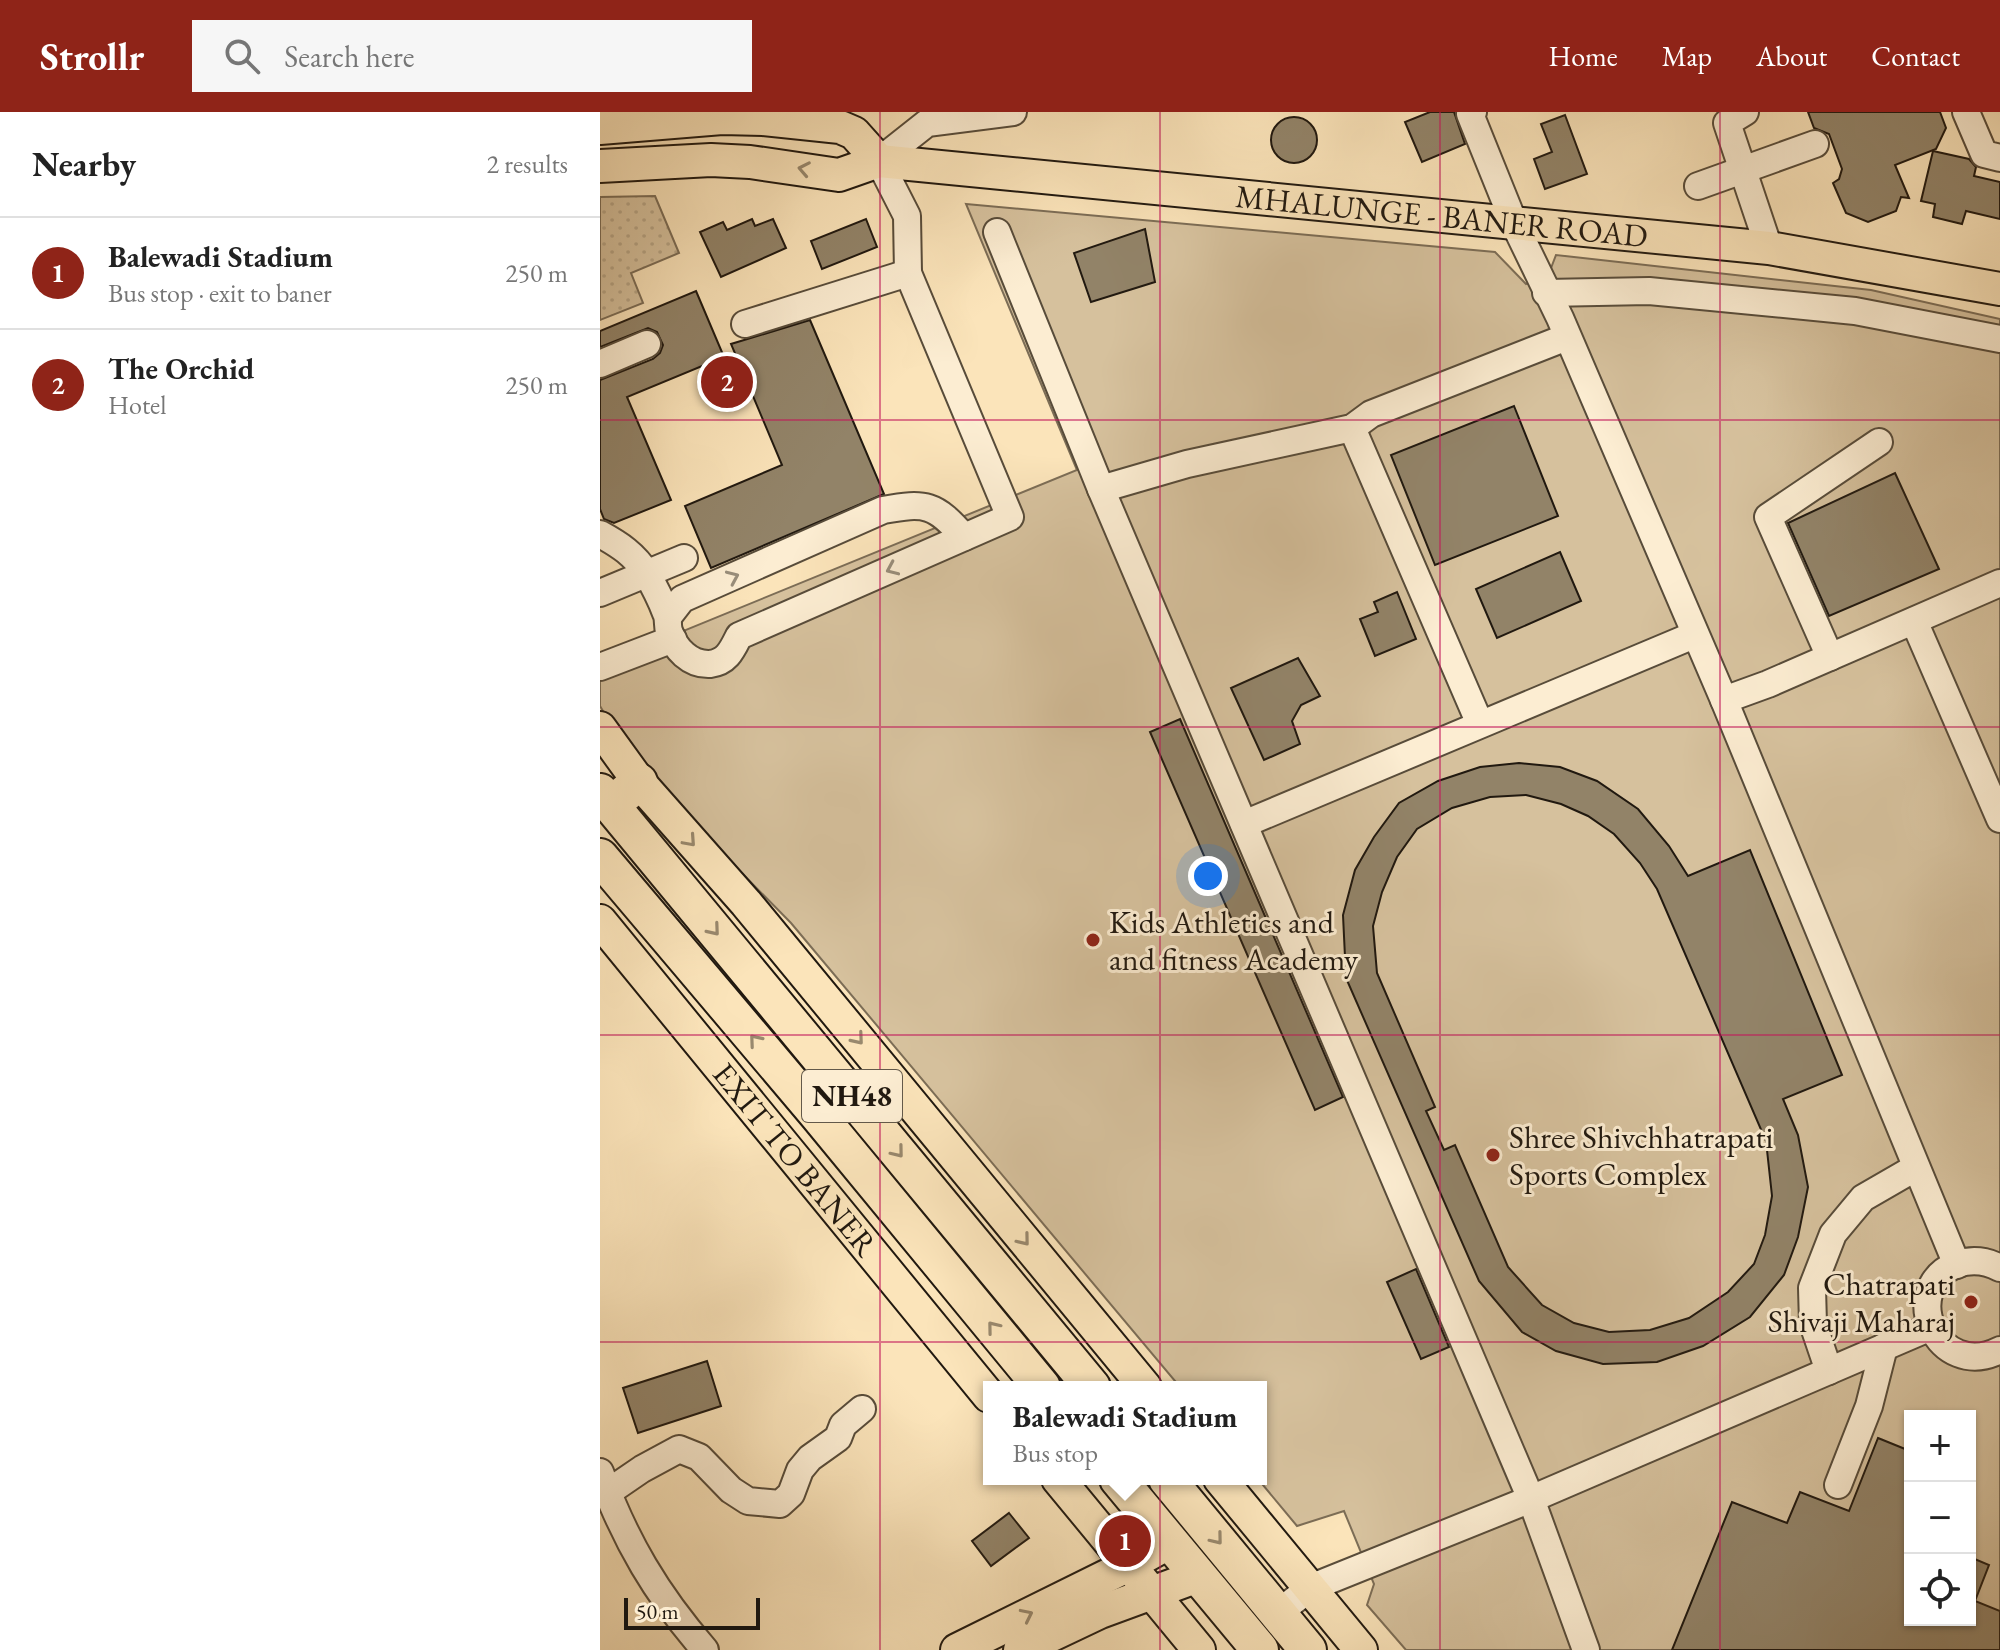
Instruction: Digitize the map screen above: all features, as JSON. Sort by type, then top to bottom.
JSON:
[{"type":"highway","points":[[606,798],[639,782]]},
{"type":"highway","name":"NH48","points":[[606,798],[1087,1381]]},
{"type":"highway","name":"NH48","points":[[600,857],[1037,1381]]},
{"type":"highway","points":[[1123,1485],[1260,1650]]},
{"type":"highway","points":[[1172,1485],[1308,1650]]},
{"type":"main road","points":[[600,128],[752,115],[838,120],[879,161]]},
{"type":"main road","name":"MHALUNGE - BANER ROAD","points":[[600,166],[711,160],[750,162],[839,175],[879,161],[1769,248],[2000,289]]},
{"type":"main road","points":[[600,728],[639,782],[755,915],[1140,1381]]},
{"type":"main road","name":"EXIT TO BANER","points":[[600,921],[983,1389]]},
{"type":"main road","points":[[1087,1381],[1115,1351]]},
{"type":"main road","points":[[1063,1485],[1199,1650]]},
{"type":"main road","points":[[1225,1485],[1361,1650]]},
{"type":"main road","points":[[957,1650],[1170,1542]]},
{"type":"main road","points":[[1020,1650],[1100,1612],[1198,1576]]},
{"type":"street","points":[[600,534],[629,550],[647,574],[680,650],[691,661],[707,664],[721,662],[731,654],[739,636],[1010,517],[908,273],[907,216],[879,161],[927,123],[1013,112]]},
{"type":"street","points":[[1473,112],[1470,114],[1514,223],[1567,337],[1724,700],[1957,1265]]},
{"type":"street","points":[[1745,112],[1727,123],[1769,248]]},
{"type":"street","points":[[1966,112],[1984,154],[2000,158]]},
{"type":"street","points":[[1698,186],[1815,144]]},
{"type":"street","points":[[997,232],[1101,489],[1531,1499],[1586,1650]]},
{"type":"street","points":[[745,324],[908,273]]},
{"type":"street","points":[[1546,293],[1658,291],[1839,309],[2000,339]]},
{"type":"street","points":[[1101,489],[1187,464],[1352,428],[1371,414],[1567,337]]},
{"type":"street","points":[[600,364],[647,344]]},
{"type":"street","points":[[1352,428],[1480,724]]},
{"type":"street","points":[[1830,657],[1768,517],[1879,442]]},
{"type":"street","points":[[600,667],[671,628],[682,599],[883,510],[914,505],[930,507],[948,519],[964,537]]},
{"type":"street","points":[[600,593],[684,558]]},
{"type":"street","points":[[1724,700],[1768,684],[2000,583]]},
{"type":"street","points":[[1914,621],[2000,819]]},
{"type":"street","points":[[1244,824],[1694,635]]},
{"type":"street","points":[[1829,1371],[1813,1324],[1812,1288],[1833,1234],[1863,1198],[1915,1168]]},
{"type":"street","points":[[1998,1357],[1957,1353],[1941,1343],[1931,1327],[1927,1309],[1931,1291],[1941,1275],[1957,1265],[1975,1261],[2000,1268]]},
{"type":"street","points":[[1278,1613],[1310,1588],[1531,1499],[1931,1327]]},
{"type":"street","points":[[1838,1485],[1869,1406],[1884,1347]]},
{"type":"street","points":[[705,1650],[647,1573],[619,1523],[604,1482],[642,1469],[679,1449],[699,1457],[731,1490],[748,1501],[780,1504],[791,1494],[800,1470],[810,1458],[838,1438],[843,1425],[862,1409]]},
{"type":"shaded area","points":[[655,196],[679,253],[631,273],[643,303],[600,320],[600,197]]},
{"type":"shaded area","name":"Shree Shivchhatrapati Sports Complex","points":[[966,204],[1495,252],[1526,284],[1548,276],[1556,255],[1871,290],[2000,319],[2000,1650],[1406,1650],[1367,1605],[1374,1584],[1344,1511],[1297,1526],[1263,1485],[1267,1485],[1267,1381],[1175,1381],[791,923],[730,861],[616,733],[600,706],[600,665],[1077,470]]},
{"type":"building","points":[[1430,112],[1454,112],[1465,144],[1422,162],[1405,122]]},
{"type":"building","points":[[1808,112],[1940,112],[1946,128],[1936,149],[1895,165],[1909,198],[1901,197],[1896,211],[1868,222],[1846,213],[1833,183],[1839,179],[1842,169],[1829,134],[1814,128]]},
{"type":"building","points":[[1565,115],[1587,174],[1545,189],[1534,159],[1552,152],[1541,124]]},
{"type":"building","points":[[1294,117],[1310,124],[1317,140],[1310,156],[1294,163],[1278,156],[1271,140],[1278,124]]},
{"type":"building","points":[[1933,151],[1969,159],[1976,167],[1974,176],[2000,182],[2000,219],[1966,211],[1962,224],[1933,217],[1935,204],[1921,201]]},
{"type":"building","points":[[752,219],[755,226],[773,219],[786,248],[721,277],[700,232],[723,222],[727,230]]},
{"type":"building","points":[[866,219],[877,247],[822,269],[811,241]]},
{"type":"building","points":[[1145,229],[1155,282],[1091,302],[1074,253]]},
{"type":"building","points":[[696,291],[724,357],[627,397],[671,500],[614,523],[604,519],[600,509],[600,380],[653,359],[663,345],[657,332],[648,328],[600,347],[600,331]]},
{"type":"building","points":[[810,320],[884,494],[711,568],[685,506],[782,465],[731,344]]},
{"type":"building","points":[[1514,406],[1558,516],[1435,565],[1391,455]]},
{"type":"building","points":[[1895,473],[1939,569],[1829,616],[1788,523]]},
{"type":"building","points":[[1560,552],[1581,601],[1497,638],[1476,589]]},
{"type":"building","points":[[1397,592],[1416,639],[1375,656],[1360,619],[1378,612],[1374,602]]},
{"type":"building","points":[[1298,658],[1320,696],[1301,705],[1292,721],[1300,744],[1264,760],[1231,688]]},
{"type":"building","points":[[1180,719],[1343,1097],[1315,1110],[1150,732]]},
{"type":"building","points":[[1519,763],[1560,767],[1597,781],[1638,809],[1669,846],[1688,876],[1750,850],[1842,1075],[1783,1099],[1798,1135],[1808,1187],[1798,1237],[1784,1275],[1750,1317],[1703,1346],[1657,1362],[1603,1364],[1556,1351],[1522,1332],[1479,1281],[1346,978],[1343,915],[1355,870],[1374,837],[1399,803],[1438,781],[1480,767]],"holes":[[[1526,795],[1561,804],[1588,816],[1614,834],[1640,863],[1657,889],[1766,1141],[1772,1196],[1765,1235],[1754,1264],[1728,1292],[1689,1318],[1650,1330],[1609,1332],[1574,1323],[1542,1305],[1508,1267],[1455,1145],[1444,1150],[1426,1111],[1435,1107],[1377,973],[1373,926],[1382,892],[1397,857],[1417,829],[1452,808],[1490,797]]]},
{"type":"building","points":[[1416,1269],[1449,1347],[1421,1359],[1387,1282]]},
{"type":"building","points":[[707,1361],[721,1406],[638,1433],[623,1388]]},
{"type":"building","points":[[1878,1438],[1904,1449],[1904,1626],[1976,1626],[1976,1601],[2000,1611],[2000,1650],[1672,1650],[1732,1502],[1787,1523],[1800,1492],[1849,1511]]},
{"type":"building","points":[[1009,1513],[1029,1538],[991,1566],[972,1541]]},
{"type":"building","points":[[1976,1560],[1989,1565],[1976,1598]]},
{"type":"place","name":"The Orchid","points":[[727,382]]},
{"type":"place","name":"Kids Athletics and and fitness Academy","points":[[1093,940]]},
{"type":"place","name":"Shree Shivchhatrapati Sports Complex","points":[[1493,1155]]},
{"type":"place","name":"Chatrapati Shivaji Maharaj","points":[[1971,1302]]},
{"type":"place","name":"Balewadi Stadium","points":[[1125,1541]]}]
